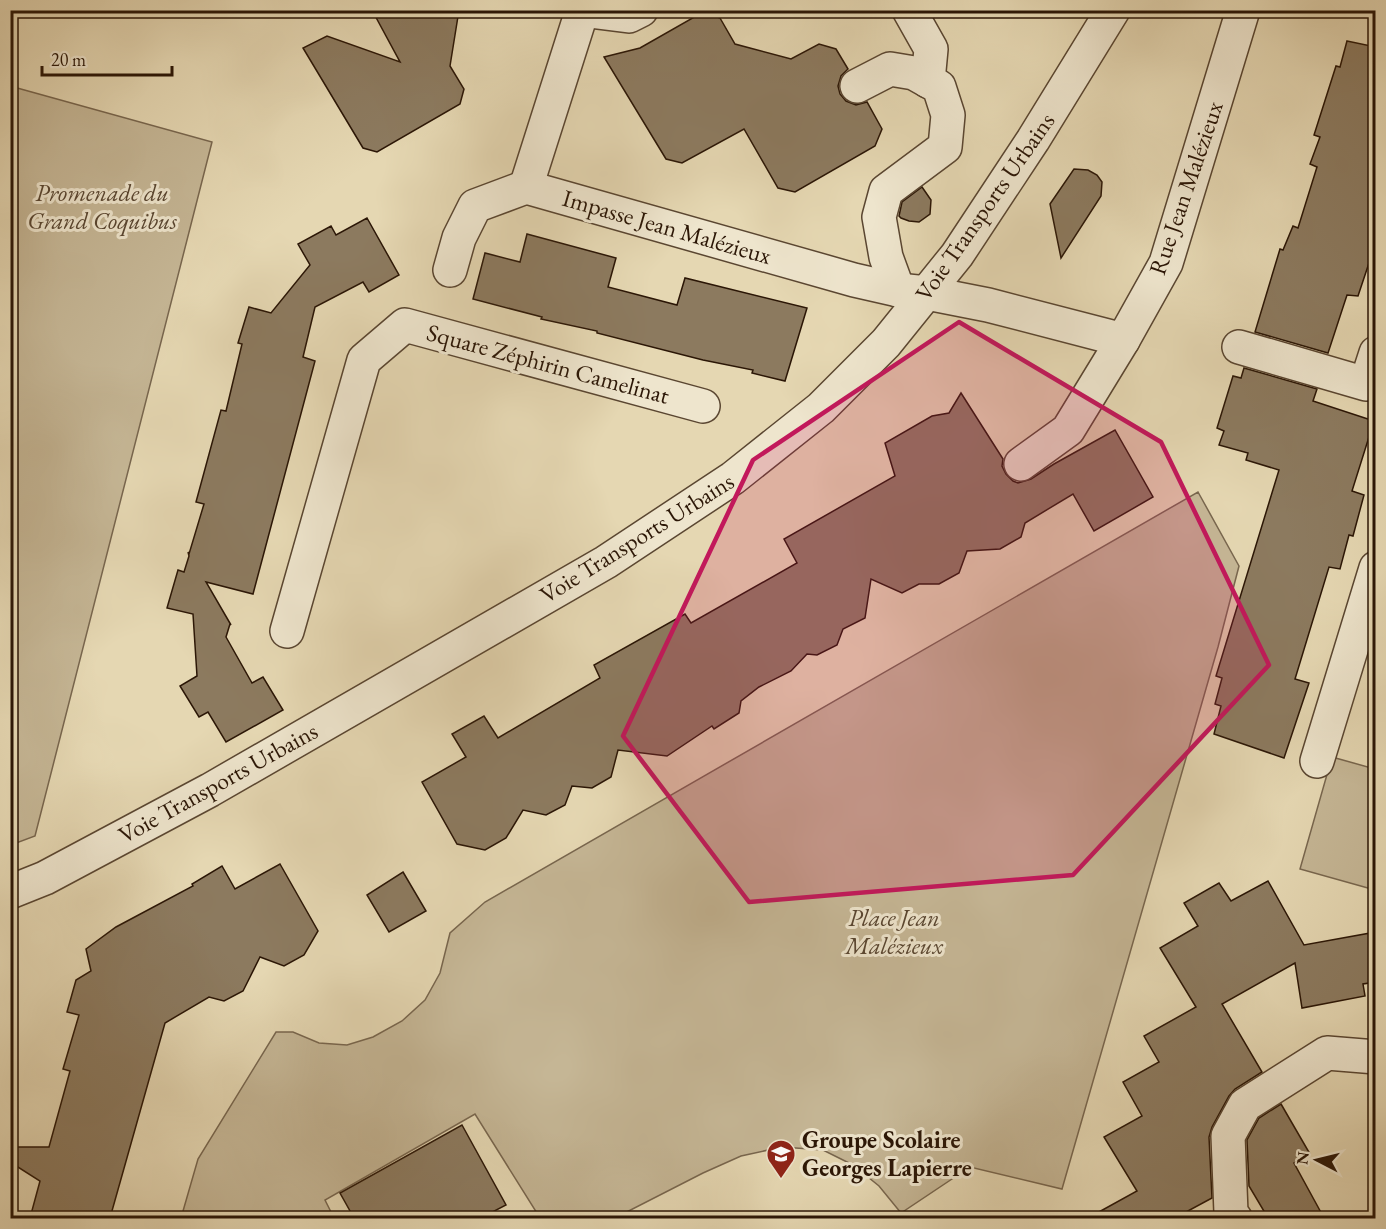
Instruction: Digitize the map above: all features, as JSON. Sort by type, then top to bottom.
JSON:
[{"type":"street","points":[[450,270],[459,238],[475,206],[526,187],[581,11],[628,16],[641,10]]},
{"type":"street","points":[[909,10],[931,49],[928,81]]},
{"type":"street","name":"Voie Transports Urbains","points":[[10,892],[45,878],[210,790],[606,562],[733,478],[821,408],[886,343],[912,291],[957,255],[1033,140],[1113,10]]},
{"type":"street","name":"Rue Jean Malézieux","points":[[1021,464],[1068,430],[1123,340],[1166,263],[1244,10]]},
{"type":"street","points":[[857,86],[890,69],[914,73],[939,87],[948,115],[945,147],[886,191],[879,217],[886,257],[912,291],[988,305],[1123,340]]},
{"type":"street","name":"Impasse Jean Malézieux","points":[[526,187],[854,280],[912,291]]},
{"type":"street","name":"Square Zéphirin Camelinat","points":[[287,631],[364,360],[405,325],[703,406]]},
{"type":"street","points":[[1239,347],[1372,374]]},
{"type":"street","points":[[1317,760],[1376,568]]},
{"type":"street","points":[[1235,1218],[1231,1213],[1227,1136],[1245,1105],[1327,1053],[1376,1057]]},
{"type":"highlighted area","points":[[959,322],[1161,442],[1269,665],[1073,875],[749,902],[623,736],[753,460]]},
{"type":"green space","name":"Promenade du Grand Coquibus","points":[[10,86],[212,142],[35,836],[11,845]]},
{"type":"green space","name":"Place Jean Malézieux","points":[[1198,492],[1239,566],[1218,647],[1062,1189],[970,1167],[901,1213],[879,1186],[853,1165],[823,1150],[782,1147],[741,1156],[615,1218],[540,1218],[475,1114],[325,1200],[334,1218],[181,1218],[198,1159],[276,1032],[293,1032],[319,1043],[347,1045],[373,1037],[402,1021],[425,1000],[440,973],[450,933],[485,902]]},
{"type":"green space","points":[[1332,757],[1375,769],[1375,890],[1300,869]]},
{"type":"building","points":[[372,10],[459,10],[450,66],[464,89],[460,104],[377,152],[363,148],[303,48],[327,36],[400,62]]},
{"type":"building","points":[[703,12],[720,18],[735,44],[791,59],[819,44],[836,49],[848,69],[841,76],[838,86],[840,94],[846,101],[856,105],[867,102],[882,129],[875,146],[795,192],[778,188],[744,129],[682,163],[666,159],[604,57],[640,48]]},
{"type":"building","points":[[1347,41],[1376,47],[1376,262],[1370,260],[1358,296],[1347,295],[1328,353],[1255,332],[1280,249],[1283,250],[1293,226],[1298,228],[1317,167],[1310,164],[1320,137],[1314,135],[1336,66],[1340,67]]},
{"type":"building","points":[[1074,169],[1088,170],[1097,175],[1102,182],[1101,196],[1061,258],[1050,204]]},
{"type":"building","points":[[922,187],[931,200],[930,214],[919,222],[901,218],[899,216],[902,202]]},
{"type":"building","points":[[367,218],[399,275],[369,292],[363,282],[315,307],[303,357],[315,361],[253,594],[206,582],[231,625],[226,637],[252,683],[263,677],[283,710],[226,742],[208,712],[199,717],[180,686],[197,676],[193,614],[167,608],[178,570],[184,572],[188,552],[189,554],[204,504],[196,502],[221,410],[226,411],[242,344],[238,343],[249,307],[271,313],[310,265],[298,244],[331,226],[336,235]]},
{"type":"building","points":[[527,234],[616,258],[608,287],[677,305],[685,278],[807,308],[785,381],[752,373],[753,370],[703,360],[597,333],[597,331],[541,319],[542,317],[473,299],[485,253],[520,262]]},
{"type":"building","points":[[1244,368],[1317,389],[1313,401],[1374,421],[1352,491],[1364,495],[1353,536],[1349,535],[1340,569],[1329,567],[1295,679],[1309,683],[1284,758],[1214,734],[1221,706],[1215,704],[1222,678],[1216,676],[1279,470],[1246,460],[1248,453],[1219,445],[1224,431],[1217,428],[1233,376],[1241,378]]},
{"type":"building","points":[[961,393],[1003,459],[1002,466],[1013,481],[1018,483],[1031,479],[1115,430],[1153,497],[1094,531],[1073,494],[1025,523],[1021,537],[1000,549],[967,551],[959,573],[939,584],[919,584],[902,593],[871,579],[865,618],[843,629],[837,645],[817,655],[807,654],[791,671],[759,687],[741,701],[739,713],[714,729],[712,726],[667,756],[618,750],[611,777],[592,788],[572,786],[565,805],[546,815],[523,810],[506,838],[485,850],[457,844],[422,782],[466,757],[452,734],[484,716],[498,738],[600,678],[594,665],[685,614],[691,623],[797,563],[784,539],[895,476],[885,443],[932,416],[949,413]]},
{"type":"building","points":[[280,864],[318,931],[304,955],[284,966],[260,957],[243,991],[224,1001],[209,997],[165,1023],[110,1218],[30,1218],[40,1181],[10,1162],[10,1147],[49,1147],[70,1071],[63,1069],[79,1015],[67,1012],[76,980],[91,971],[86,949],[116,927],[193,886],[192,884],[222,866],[235,889]]},
{"type":"building","points":[[403,872],[426,911],[389,932],[367,895]]},
{"type":"building","points":[[1268,881],[1304,945],[1376,932],[1376,982],[1363,984],[1365,996],[1302,1008],[1295,963],[1222,1004],[1262,1072],[1235,1089],[1212,1127],[1209,1137],[1212,1198],[1175,1218],[1088,1218],[1137,1191],[1104,1137],[1142,1116],[1123,1082],[1159,1062],[1144,1036],[1196,1007],[1160,948],[1198,926],[1184,903],[1219,883],[1231,901]]},
{"type":"building","points":[[1281,1104],[1310,1154],[1294,1163],[1324,1218],[1268,1218],[1249,1186],[1247,1140],[1259,1118]]},
{"type":"building","points":[[462,1125],[506,1205],[481,1218],[354,1218],[340,1193]]},
{"type":"place","name":"Groupe Scolaire Georges Lapierre","points":[[781,1180]]}]
